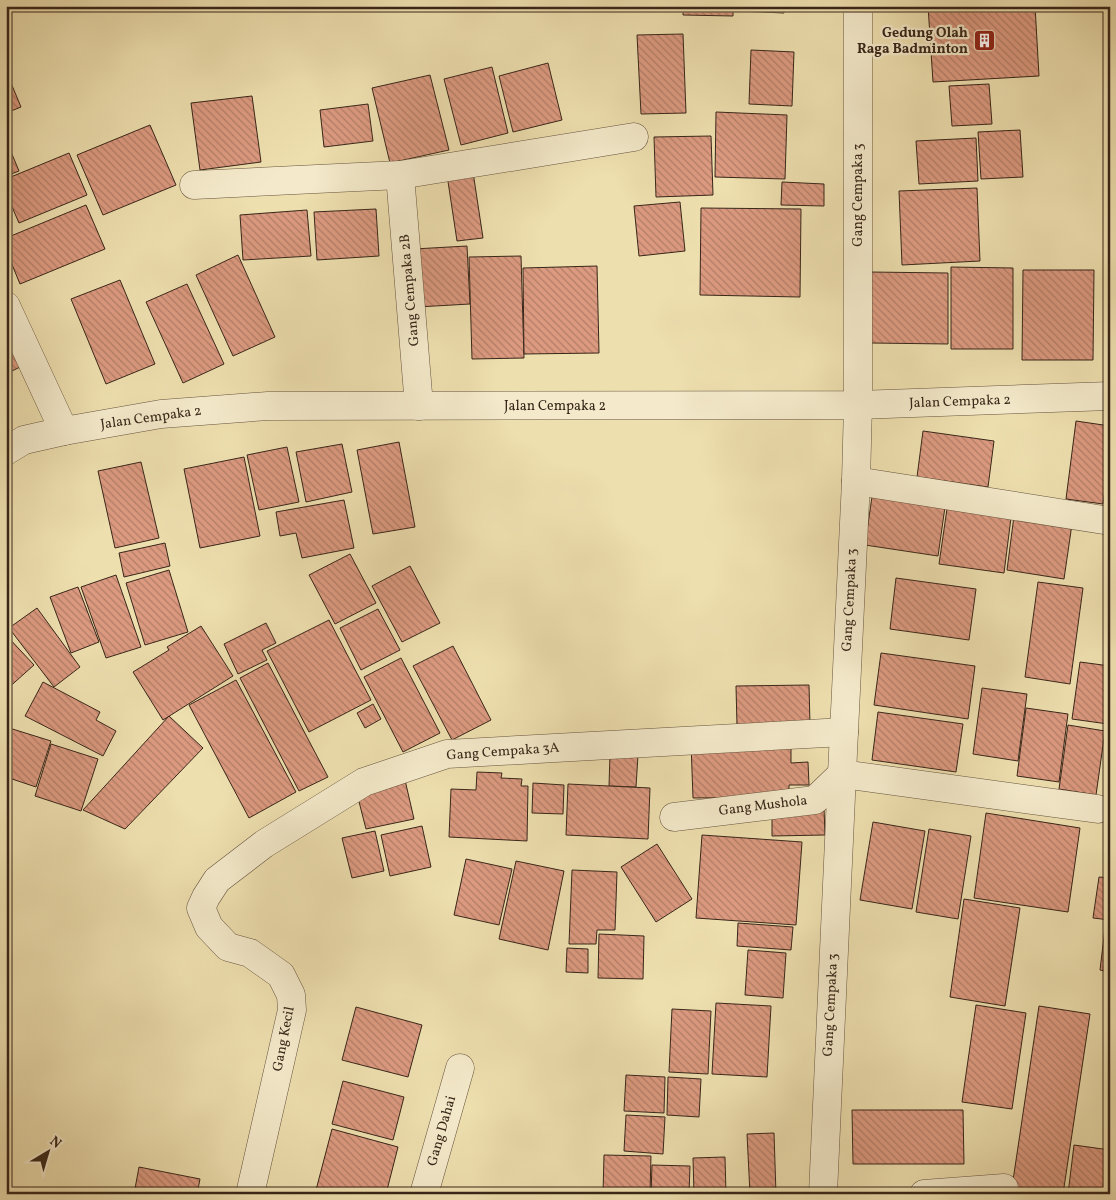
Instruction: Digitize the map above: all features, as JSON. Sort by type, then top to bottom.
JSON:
[{"type":"street","name":"Gang Cempaka 3","points":[[823,1194],[856,482],[858,405],[858,6]]},
{"type":"street","points":[[194,185],[400,175],[634,137]]},
{"type":"street","name":"Gang Cempaka 2B","points":[[400,175],[419,406]]},
{"type":"street","points":[[6,306],[64,431]]},
{"type":"street","name":"Jalan Cempaka 2","points":[[6,451],[24,440],[161,414],[268,406],[858,405],[1110,396]]},
{"type":"street","points":[[856,482],[1110,521]]},
{"type":"street","name":"Gang Cempaka 3A","points":[[206,897],[218,880],[264,844],[364,782],[447,754],[844,732]]},
{"type":"street","points":[[842,774],[1098,809]]},
{"type":"street","name":"Gang Mushola","points":[[674,817],[815,800],[842,774]]},
{"type":"street","name":"Gang Kecil","points":[[206,897],[201,908],[209,927],[228,947],[250,953],[280,976],[292,995],[292,1010],[250,1194]]},
{"type":"street","name":"Gang Dahai","points":[[424,1194],[460,1068]]},
{"type":"street","points":[[924,1194],[1004,1188]]},
{"type":"building","points":[[683,6],[733,6],[733,16],[683,15]]},
{"type":"building","points":[[739,6],[784,6],[784,13],[739,11]]},
{"type":"building","name":"Gedung Olah Raga Badminton","points":[[928,6],[1035,6],[1039,76],[933,82]]},
{"type":"building","points":[[683,34],[686,113],[641,114],[637,35]]},
{"type":"building","points":[[751,50],[794,52],[792,106],[749,104]]},
{"type":"building","points":[[548,63],[562,120],[513,132],[499,76]]},
{"type":"building","points":[[492,67],[508,133],[461,145],[444,79]]},
{"type":"building","points":[[6,71],[21,107],[6,113]]},
{"type":"building","points":[[430,75],[449,150],[390,163],[372,88]]},
{"type":"building","points":[[989,84],[992,124],[952,126],[949,86]]},
{"type":"building","points":[[252,96],[261,162],[200,170],[191,103]]},
{"type":"building","points":[[368,104],[373,141],[324,147],[320,110]]},
{"type":"building","points":[[716,112],[787,115],[785,179],[715,177]]},
{"type":"building","points":[[150,125],[176,185],[103,215],[77,155]]},
{"type":"building","points":[[1020,130],[1023,177],[981,179],[978,132]]},
{"type":"building","points":[[711,136],[713,195],[656,197],[654,137]]},
{"type":"building","points":[[976,138],[978,181],[919,184],[916,141]]},
{"type":"building","points":[[9,147],[19,171],[6,176],[6,148]]},
{"type":"building","points":[[69,153],[87,195],[19,223],[6,193],[6,179]]},
{"type":"building","points":[[473,172],[483,238],[457,241],[447,175]]},
{"type":"building","points":[[782,182],[824,184],[824,206],[781,205]]},
{"type":"building","points":[[977,188],[980,261],[902,265],[899,191]]},
{"type":"building","points":[[680,202],[685,251],[639,256],[634,206]]},
{"type":"building","points":[[86,205],[105,249],[20,284],[6,250],[6,238]]},
{"type":"building","points":[[701,208],[801,209],[800,297],[700,295]]},
{"type":"building","points":[[376,209],[379,256],[317,260],[314,212]]},
{"type":"building","points":[[307,210],[311,256],[243,260],[240,215]]},
{"type":"building","points":[[467,246],[470,304],[417,307],[414,249]]},
{"type":"building","points":[[238,255],[275,337],[233,356],[196,275]]},
{"type":"building","points":[[521,256],[524,358],[472,359],[469,257]]},
{"type":"building","points":[[597,266],[599,353],[524,354],[523,268]]},
{"type":"building","points":[[951,267],[1013,268],[1013,349],[951,349]]},
{"type":"building","points":[[1023,270],[1094,270],[1093,360],[1022,360]]},
{"type":"building","points":[[870,272],[948,273],[948,344],[871,343]]},
{"type":"building","points":[[120,280],[155,364],[106,384],[71,299]]},
{"type":"building","points":[[187,284],[224,364],[183,383],[146,302]]},
{"type":"building","points":[[6,330],[24,365],[6,374]]},
{"type":"building","points":[[1076,421],[1110,426],[1110,454],[1103,504],[1066,499]]},
{"type":"building","points":[[923,431],[994,441],[988,487],[917,477]]},
{"type":"building","points":[[399,442],[415,527],[373,534],[357,450]]},
{"type":"building","points":[[342,444],[352,492],[306,502],[296,452]]},
{"type":"building","points":[[287,447],[299,502],[259,510],[247,455]]},
{"type":"building","points":[[244,457],[260,536],[200,548],[184,469]]},
{"type":"building","points":[[141,462],[159,538],[115,548],[98,471]]},
{"type":"building","points":[[1110,479],[1110,499],[1107,499]]},
{"type":"building","points":[[873,490],[946,500],[938,556],[865,545]]},
{"type":"building","points":[[344,500],[354,548],[302,558],[296,533],[280,536],[276,512]]},
{"type":"building","points":[[948,502],[1012,510],[1004,573],[939,564]]},
{"type":"building","points":[[1014,516],[1072,524],[1064,579],[1007,570]]},
{"type":"building","points":[[165,543],[170,566],[124,577],[119,553]]},
{"type":"building","points":[[350,554],[376,603],[335,624],[309,575]]},
{"type":"building","points":[[410,566],[440,623],[402,642],[372,586]]},
{"type":"building","points":[[169,570],[188,632],[145,645],[126,583]]},
{"type":"building","points":[[116,575],[141,647],[106,658],[81,587]]},
{"type":"building","points":[[896,578],[976,589],[969,640],[890,629]]},
{"type":"building","points":[[1038,582],[1083,588],[1070,684],[1025,677]]},
{"type":"building","points":[[78,587],[99,642],[71,653],[50,597]]},
{"type":"building","points":[[37,608],[80,667],[54,687],[9,628]]},
{"type":"building","points":[[378,609],[400,650],[361,670],[340,628]]},
{"type":"building","points":[[329,620],[371,700],[309,732],[267,651]]},
{"type":"building","points":[[266,623],[276,643],[262,650],[267,660],[238,674],[224,644]]},
{"type":"building","points":[[201,626],[233,676],[163,720],[133,672],[169,650],[167,647]]},
{"type":"building","points":[[6,635],[34,665],[6,690]]},
{"type":"building","points":[[453,646],[491,720],[452,740],[413,666]]},
{"type":"building","points":[[881,653],[975,666],[968,719],[874,705]]},
{"type":"building","points":[[401,658],[440,733],[403,752],[364,677]]},
{"type":"building","points":[[1080,662],[1110,666],[1108,724],[1072,719]]},
{"type":"building","points":[[268,663],[328,777],[299,791],[240,678]]},
{"type":"building","points":[[236,680],[296,792],[249,818],[189,705]]},
{"type":"building","points":[[43,682],[100,712],[96,720],[116,731],[103,756],[25,716]]},
{"type":"building","points":[[809,685],[810,725],[737,726],[736,686]]},
{"type":"building","points":[[982,688],[1027,694],[1018,761],[973,754]]},
{"type":"building","points":[[373,704],[381,719],[365,728],[357,713]]},
{"type":"building","points":[[1026,708],[1068,714],[1059,782],[1017,776]]},
{"type":"building","points":[[878,712],[963,724],[956,772],[872,760]]},
{"type":"building","points":[[169,716],[203,748],[125,829],[83,810]]},
{"type":"building","points":[[1068,725],[1105,731],[1096,795],[1059,789]]},
{"type":"building","points":[[6,727],[51,741],[36,787],[6,777]]},
{"type":"building","points":[[791,742],[791,763],[808,762],[809,785],[789,785],[789,797],[693,798],[691,743]]},
{"type":"building","points":[[51,744],[98,759],[81,811],[35,796]]},
{"type":"building","points":[[610,754],[638,755],[636,787],[609,786]]},
{"type":"building","points":[[477,772],[502,773],[501,778],[522,779],[521,786],[528,786],[527,841],[449,837],[451,789],[476,790]]},
{"type":"building","points":[[405,780],[414,819],[366,829],[356,790]]},
{"type":"building","points":[[533,783],[564,785],[563,814],[532,813]]},
{"type":"building","points":[[568,784],[650,788],[648,839],[566,835]]},
{"type":"building","points":[[772,808],[824,808],[825,835],[772,836]]},
{"type":"building","points":[[986,813],[1080,828],[1068,912],[974,898]]},
{"type":"building","points":[[873,822],[925,831],[912,909],[860,900]]},
{"type":"building","points":[[422,826],[431,867],[390,876],[381,835]]},
{"type":"building","points":[[929,829],[971,836],[958,919],[916,912]]},
{"type":"building","points":[[375,831],[384,871],[352,878],[342,838]]},
{"type":"building","points":[[702,835],[802,842],[796,925],[696,918]]},
{"type":"building","points":[[657,844],[692,899],[656,922],[621,867]]},
{"type":"building","points":[[466,859],[512,869],[499,925],[454,915]]},
{"type":"building","points":[[516,861],[564,871],[548,950],[499,939]]},
{"type":"building","points":[[572,870],[617,872],[615,930],[597,930],[596,944],[569,944]]},
{"type":"building","points":[[1099,877],[1110,878],[1110,920],[1093,918]]},
{"type":"building","points":[[964,899],[1020,908],[1005,1006],[950,997]]},
{"type":"building","points":[[738,923],[793,927],[791,950],[737,946]]},
{"type":"building","points":[[1105,928],[1110,929],[1110,972],[1100,970]]},
{"type":"building","points":[[599,934],[644,936],[643,979],[598,978]]},
{"type":"building","points":[[567,948],[588,949],[588,973],[566,972]]},
{"type":"building","points":[[748,950],[786,953],[783,998],[745,995]]},
{"type":"building","points":[[716,1003],[771,1006],[767,1077],[712,1074]]},
{"type":"building","points":[[976,1005],[1026,1013],[1012,1109],[962,1102]]},
{"type":"building","points":[[1039,1006],[1090,1014],[1063,1194],[1011,1194]]},
{"type":"building","points":[[356,1007],[422,1025],[408,1077],[342,1060]]},
{"type":"building","points":[[672,1009],[711,1011],[708,1074],[669,1072]]},
{"type":"building","points":[[626,1075],[665,1077],[664,1113],[624,1111]]},
{"type":"building","points":[[668,1077],[701,1079],[699,1117],[667,1115]]},
{"type":"building","points":[[343,1081],[404,1097],[393,1140],[332,1124]]},
{"type":"building","points":[[852,1110],[963,1110],[964,1164],[853,1164]]},
{"type":"building","points":[[626,1115],[665,1117],[663,1154],[624,1151]]},
{"type":"building","points":[[332,1129],[398,1147],[386,1194],[330,1194],[316,1190]]},
{"type":"building","points":[[774,1133],[776,1194],[750,1194],[747,1134]]},
{"type":"building","points":[[1074,1145],[1110,1150],[1110,1194],[1068,1194]]},
{"type":"building","points":[[604,1155],[651,1156],[650,1194],[603,1194]]},
{"type":"building","points":[[725,1157],[726,1194],[694,1194],[693,1158]]},
{"type":"building","points":[[652,1165],[690,1166],[689,1194],[651,1194]]},
{"type":"building","points":[[139,1167],[200,1179],[197,1194],[134,1194]]},
{"type":"place","name":"Gedung Olah Raga Badminton","points":[[984,41]]}]
